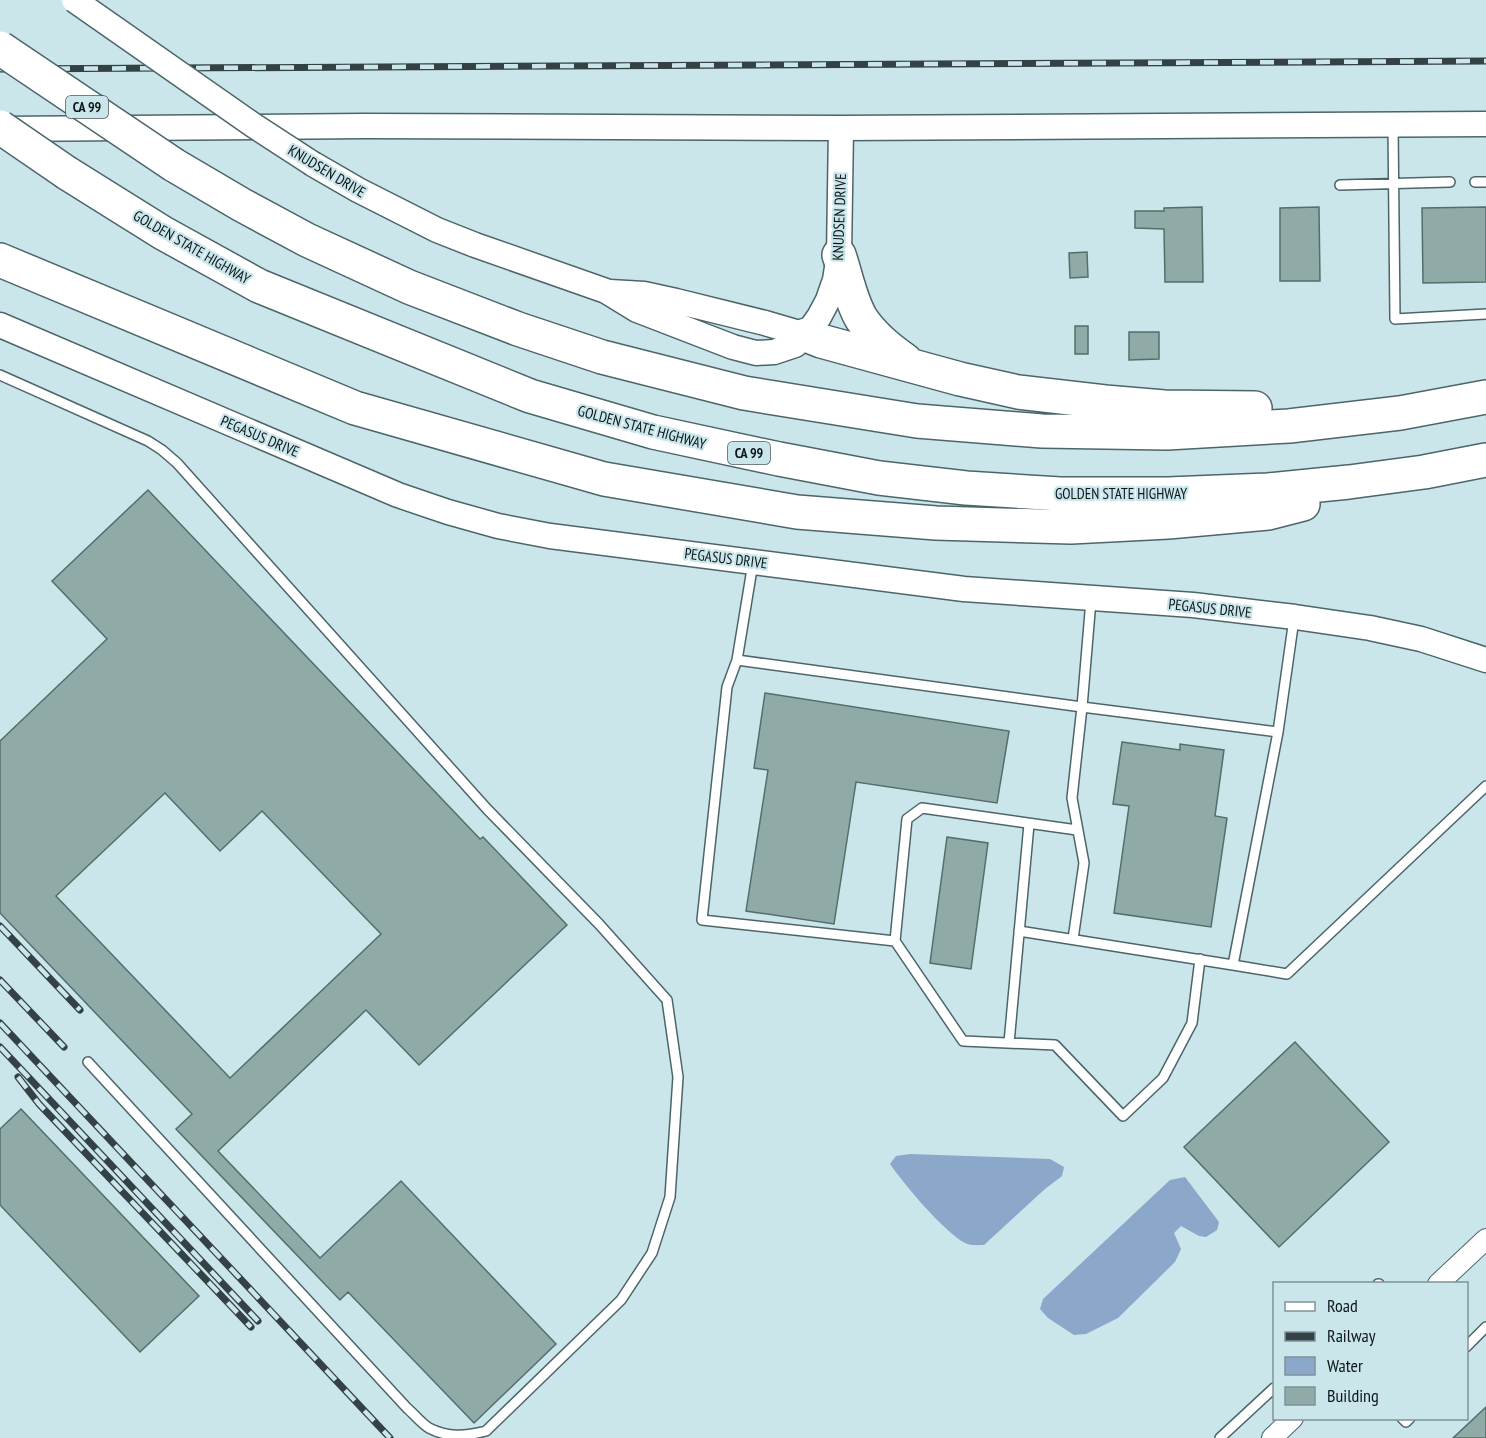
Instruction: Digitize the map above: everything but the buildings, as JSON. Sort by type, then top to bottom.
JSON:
[{"type":"highway","name":"CA 99","points":[[0,48],[174,165],[307,240],[409,287],[518,328],[602,357],[744,393],[917,421],[1042,431],[1167,433],[1289,426],[1400,413],[1486,397]]},
{"type":"highway","name":"GOLDEN STATE HIGHWAY","points":[[0,128],[163,233],[259,286],[530,396],[653,432],[879,478],[966,488],[1060,494],[1168,494],[1268,490],[1424,472],[1486,460]]},
{"type":"highway","points":[[839,255],[861,317],[882,342],[913,367]]},
{"type":"highway","points":[[0,260],[355,408],[604,479],[797,512],[936,523],[1071,527],[1168,522],[1268,513],[1424,472]]},
{"type":"highway","points":[[806,335],[913,367],[1018,392],[1164,407],[1279,408],[1400,413]]},
{"type":"street","name":"KNUDSEN DRIVE","points":[[74,0],[313,164],[357,190],[437,230],[606,291],[644,294],[676,301],[806,335],[828,300],[835,280],[839,255],[841,128]]},
{"type":"street","name":"GOLDEN STATE HIGHWAY","points":[[0,128],[352,126],[841,128],[1486,124]]},
{"type":"street","name":"PEGASUS DRIVE","points":[[0,325],[398,495],[498,526],[550,536],[964,589],[1193,605],[1295,617],[1370,628],[1421,639],[1486,660]]},
{"type":"street","points":[[1440,1282],[1486,1239]]},
{"type":"lane","points":[[1393,126],[1395,319],[1486,314]]},
{"type":"lane","points":[[1340,185],[1450,182]]},
{"type":"lane","points":[[1475,182],[1486,182]]},
{"type":"lane","points":[[0,375],[148,441],[177,463],[487,809],[599,924],[667,1000],[678,1077],[670,1197],[652,1253],[621,1300],[486,1431],[467,1436],[449,1436],[429,1428],[407,1408],[88,1062]]},
{"type":"lane","points":[[753,561],[737,660],[727,687],[702,920],[895,941]]},
{"type":"lane","points":[[1073,939],[1084,863],[1071,798],[1092,598]]},
{"type":"lane","points":[[1233,965],[1278,732],[1295,617]]},
{"type":"lane","points":[[737,660],[1278,732]]},
{"type":"lane","points":[[1019,931],[1200,958],[1287,974],[1486,786]]},
{"type":"lane","points":[[1077,830],[922,808],[907,819],[895,941],[963,1041],[1054,1045],[1123,1116],[1163,1078],[1192,1023],[1200,958]]},
{"type":"lane","points":[[1009,1043],[1029,824]]},
{"type":"lane","points":[[1468,1346],[1486,1327]]},
{"type":"lane","points":[[1220,1438],[1273,1390]]},
{"type":"water","points":[[910,1154],[1050,1159],[1064,1167],[1062,1176],[984,1245],[972,1245],[965,1243],[946,1229],[914,1195],[890,1164],[896,1156]]},
{"type":"water","points":[[1185,1177],[1219,1222],[1217,1230],[1206,1237],[1199,1236],[1181,1226],[1174,1233],[1181,1249],[1175,1262],[1118,1318],[1086,1334],[1074,1335],[1048,1318],[1040,1309],[1043,1299],[1170,1180]]},
{"type":"railway","points":[[0,69],[1486,61]]},
{"type":"railway","points":[[0,926],[80,1010]]},
{"type":"railway","points":[[0,980],[64,1047]]},
{"type":"railway","points":[[0,1023],[390,1438]]},
{"type":"railway","points":[[0,1047],[258,1321]]},
{"type":"railway","points":[[18,1077],[39,1104],[251,1327]]}]
